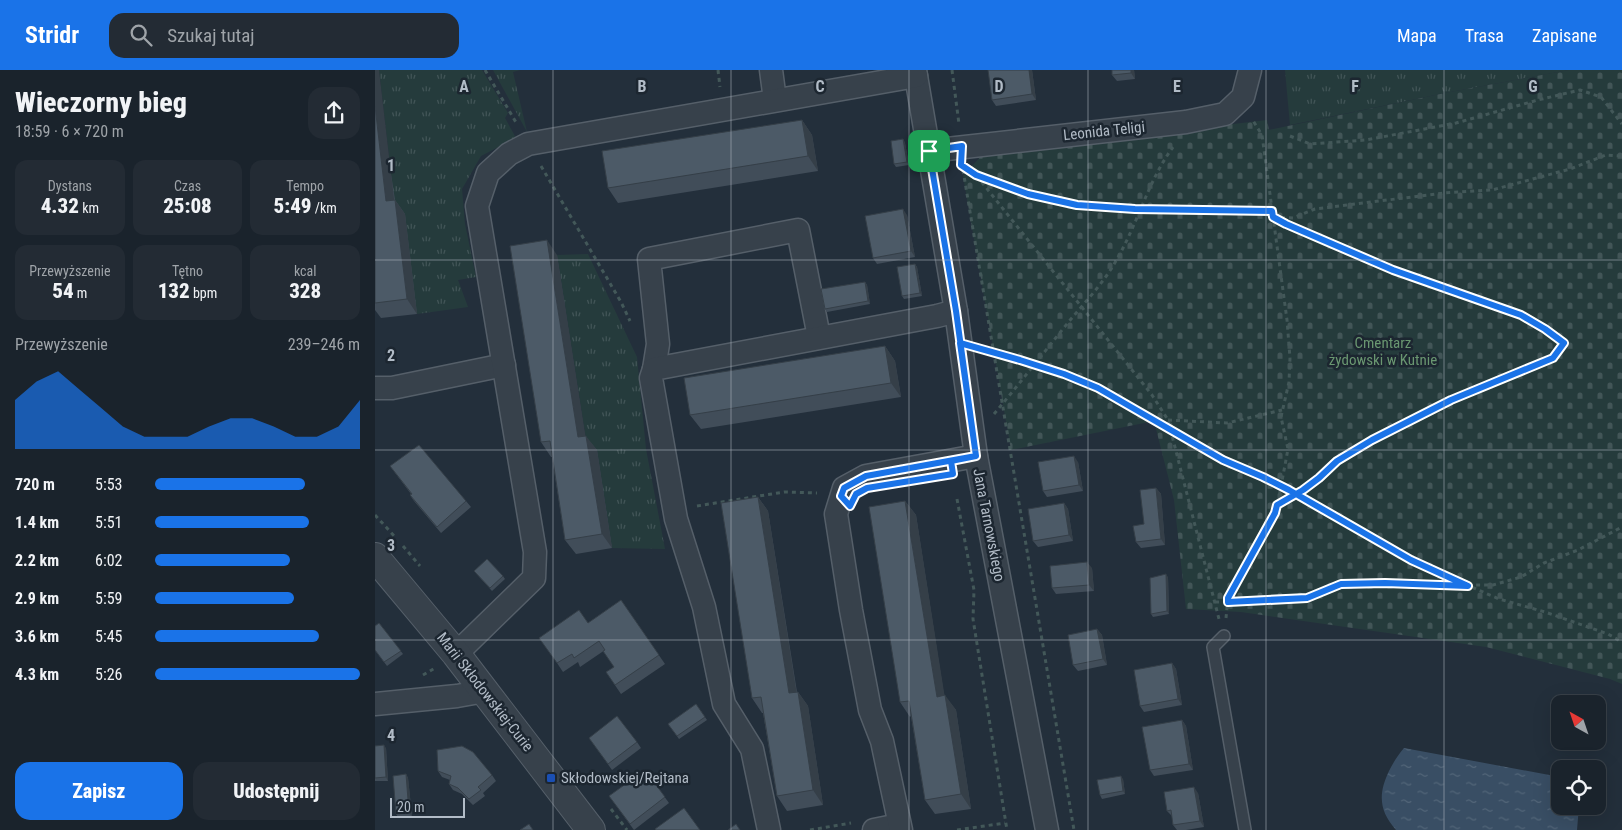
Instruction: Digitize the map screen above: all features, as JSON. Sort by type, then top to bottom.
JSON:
[{"type":"street","points":[[771,70],[775,100]]},
{"type":"street","points":[[1237,103],[1243,97],[1250,73],[1249,70]]},
{"type":"street","points":[[456,654],[534,578],[535,552],[477,206],[487,173],[509,154],[528,144],[915,73]]},
{"type":"street","name":"Jana Tarnowskiego","points":[[915,73],[956,311],[976,456],[1043,829]]},
{"type":"street","name":"Leonida Teligi","points":[[929,151],[1186,122],[1225,114],[1237,103]]},
{"type":"street","points":[[769,830],[752,749],[724,704],[704,607],[677,519],[651,378],[658,344],[649,259],[798,230],[819,337]]},
{"type":"street","points":[[654,369],[956,311]]},
{"type":"street","points":[[375,388],[393,388],[504,365]]},
{"type":"street","points":[[875,830],[900,828],[882,741],[870,710],[851,610],[836,514],[844,488],[866,476],[976,456]]},
{"type":"street","name":"Marii Skłodowskiej-Curie","points":[[375,557],[456,654],[591,830]]},
{"type":"street","points":[[375,704],[457,696],[485,691]]},
{"type":"lane","points":[[1223,636],[1213,647],[1245,830]]},
{"type":"path","points":[[952,70],[962,146]]},
{"type":"path","points":[[1290,136],[1309,144],[1366,140],[1456,123],[1580,90],[1601,97],[1622,124]]},
{"type":"path","points":[[1223,636],[1228,598],[1275,513],[1288,449],[1281,417],[1289,382],[1290,358],[1287,320],[1261,135],[1250,117],[1237,103]]},
{"type":"path","points":[[992,416],[1117,260],[1163,161],[1178,140]]},
{"type":"path","points":[[1273,217],[1293,218],[1315,209],[1444,193],[1492,190],[1570,169],[1606,155],[1622,156]]},
{"type":"path","points":[[1074,830],[966,184],[961,165],[976,175],[1028,194],[1077,205],[1141,209],[1272,211]]},
{"type":"path","points":[[976,175],[1152,396],[1168,420],[1223,636]]},
{"type":"path","points":[[1273,217],[1393,270],[1521,315],[1564,343],[1553,358],[1451,400],[1372,440],[1337,461],[1319,478],[1277,505]]},
{"type":"path","points":[[960,343],[1035,364],[1098,388],[1223,460],[1280,485],[1411,560],[1468,586],[1608,634],[1622,642]]},
{"type":"path","points":[[1168,420],[1227,422],[1283,410]]},
{"type":"path","points":[[951,461],[974,590],[973,619],[1007,830]]},
{"type":"path","points":[[691,507],[784,492],[841,496]]},
{"type":"path","points":[[1215,602],[1307,598],[1341,584],[1493,585],[1521,577],[1544,563],[1578,550],[1622,526]]},
{"type":"path","points":[[957,830],[1005,823]]},
{"type":"green space","points":[[379,70],[482,70],[508,113],[505,118],[516,138],[481,156],[462,189],[465,224],[476,277],[458,280],[468,307],[417,314],[396,216]]},
{"type":"green space","points":[[493,70],[520,70],[513,72],[527,132]]},
{"type":"green space","points":[[1285,70],[1569,70],[1290,125]]},
{"type":"green space","name":"Cmentarz żydowski w Kutnie","points":[[1569,70],[1622,70],[1622,684],[1610,679],[1486,647],[1241,612],[1186,609],[1174,500],[1154,421],[1011,450],[963,176],[983,154],[1267,120],[1269,130],[1445,93]]},
{"type":"green space","points":[[588,254],[637,357],[646,449],[665,549],[612,548],[597,450],[588,452],[557,255]]},
{"type":"water","points":[[1404,748],[1551,775],[1551,815],[1578,815],[1577,830],[1396,830],[1383,809],[1382,795],[1385,779]]},
{"type":"building","points":[[988,70],[1029,70],[1032,94],[992,100]]},
{"type":"building","points":[[1112,70],[1131,70],[1131,73],[1112,75]]},
{"type":"building","points":[[375,106],[386,201],[395,200],[407,299],[375,303]]},
{"type":"building","points":[[802,120],[808,156],[608,188],[602,151]]},
{"type":"building","points":[[903,139],[907,162],[894,164],[891,141]]},
{"type":"building","points":[[903,209],[911,251],[873,258],[865,216]]},
{"type":"building","points":[[547,240],[578,437],[586,436],[602,534],[565,540],[550,441],[541,442],[510,246]]},
{"type":"building","points":[[915,264],[920,293],[902,296],[897,267]]},
{"type":"building","points":[[865,282],[868,301],[825,309],[821,289]]},
{"type":"building","points":[[885,346],[891,383],[690,415],[684,378]]},
{"type":"building","points":[[419,445],[466,501],[437,527],[410,495],[412,494],[390,466]]},
{"type":"building","points":[[1074,456],[1079,485],[1043,491],[1038,462]]},
{"type":"building","points":[[1156,488],[1161,539],[1136,542],[1133,526],[1144,524],[1140,490]]},
{"type":"building","points":[[758,497],[789,693],[798,692],[813,790],[777,796],[761,697],[752,698],[721,503]]},
{"type":"building","points":[[905,501],[937,697],[945,695],[961,794],[925,800],[909,701],[900,702],[869,507]]},
{"type":"building","points":[[1064,503],[1069,535],[1033,541],[1028,509]]},
{"type":"building","points":[[487,559],[503,576],[490,588],[474,571]]},
{"type":"building","points":[[1087,562],[1089,585],[1052,588],[1050,566]]},
{"type":"building","points":[[1166,574],[1167,611],[1151,614],[1150,578]]},
{"type":"building","points":[[621,600],[659,655],[615,685],[606,672],[614,667],[603,651],[605,650],[599,641],[574,658],[572,654],[557,663],[539,638],[579,610],[588,623]]},
{"type":"building","points":[[379,623],[401,651],[384,662],[375,650],[375,626]]},
{"type":"building","points":[[1097,629],[1103,659],[1073,665],[1068,635]]},
{"type":"building","points":[[1172,663],[1178,699],[1140,706],[1134,670]]},
{"type":"building","points":[[696,704],[705,717],[677,736],[668,724]]},
{"type":"building","points":[[617,716],[637,742],[608,764],[589,738]]},
{"type":"building","points":[[1182,720],[1189,764],[1150,770],[1142,727]]},
{"type":"building","points":[[384,745],[386,777],[375,778],[375,746]]},
{"type":"building","points":[[462,746],[473,752],[492,775],[478,787],[481,790],[469,799],[458,788],[449,784],[451,776],[438,771],[437,750]]},
{"type":"building","points":[[645,770],[665,797],[630,824],[609,796]]},
{"type":"building","points":[[406,774],[409,813],[396,814],[393,776]]},
{"type":"building","points":[[1121,776],[1123,791],[1100,795],[1097,780]]},
{"type":"building","points":[[1194,787],[1200,821],[1173,825],[1171,810],[1167,811],[1164,792]]},
{"type":"building","points":[[684,808],[700,830],[655,829]]},
{"type":"building","points":[[529,824],[533,830],[520,830]]},
{"type":"building","points":[[736,824],[740,830],[728,830]]},
{"type":"place","name":"Skłodowskiej/Rejtana","points":[[551,778]]},
{"type":"route","points":[[929,151],[956,311],[976,456],[866,476],[844,488],[841,496],[850,506],[856,494],[867,488],[953,474],[951,461],[976,456],[960,343],[1020,360],[1064,374],[1098,388],[1223,460],[1289,490],[1296,494],[1321,508],[1379,541],[1411,560],[1468,586],[1385,583],[1341,584],[1307,598],[1228,602],[1228,598],[1275,513],[1277,505],[1296,494],[1303,490],[1337,461],[1372,440],[1451,400],[1553,358],[1564,343],[1521,315],[1441,288],[1367,259],[1286,224],[1273,217],[1272,211],[1135,209],[1077,205],[1028,194],[976,175],[961,165],[962,146],[929,151]]}]
